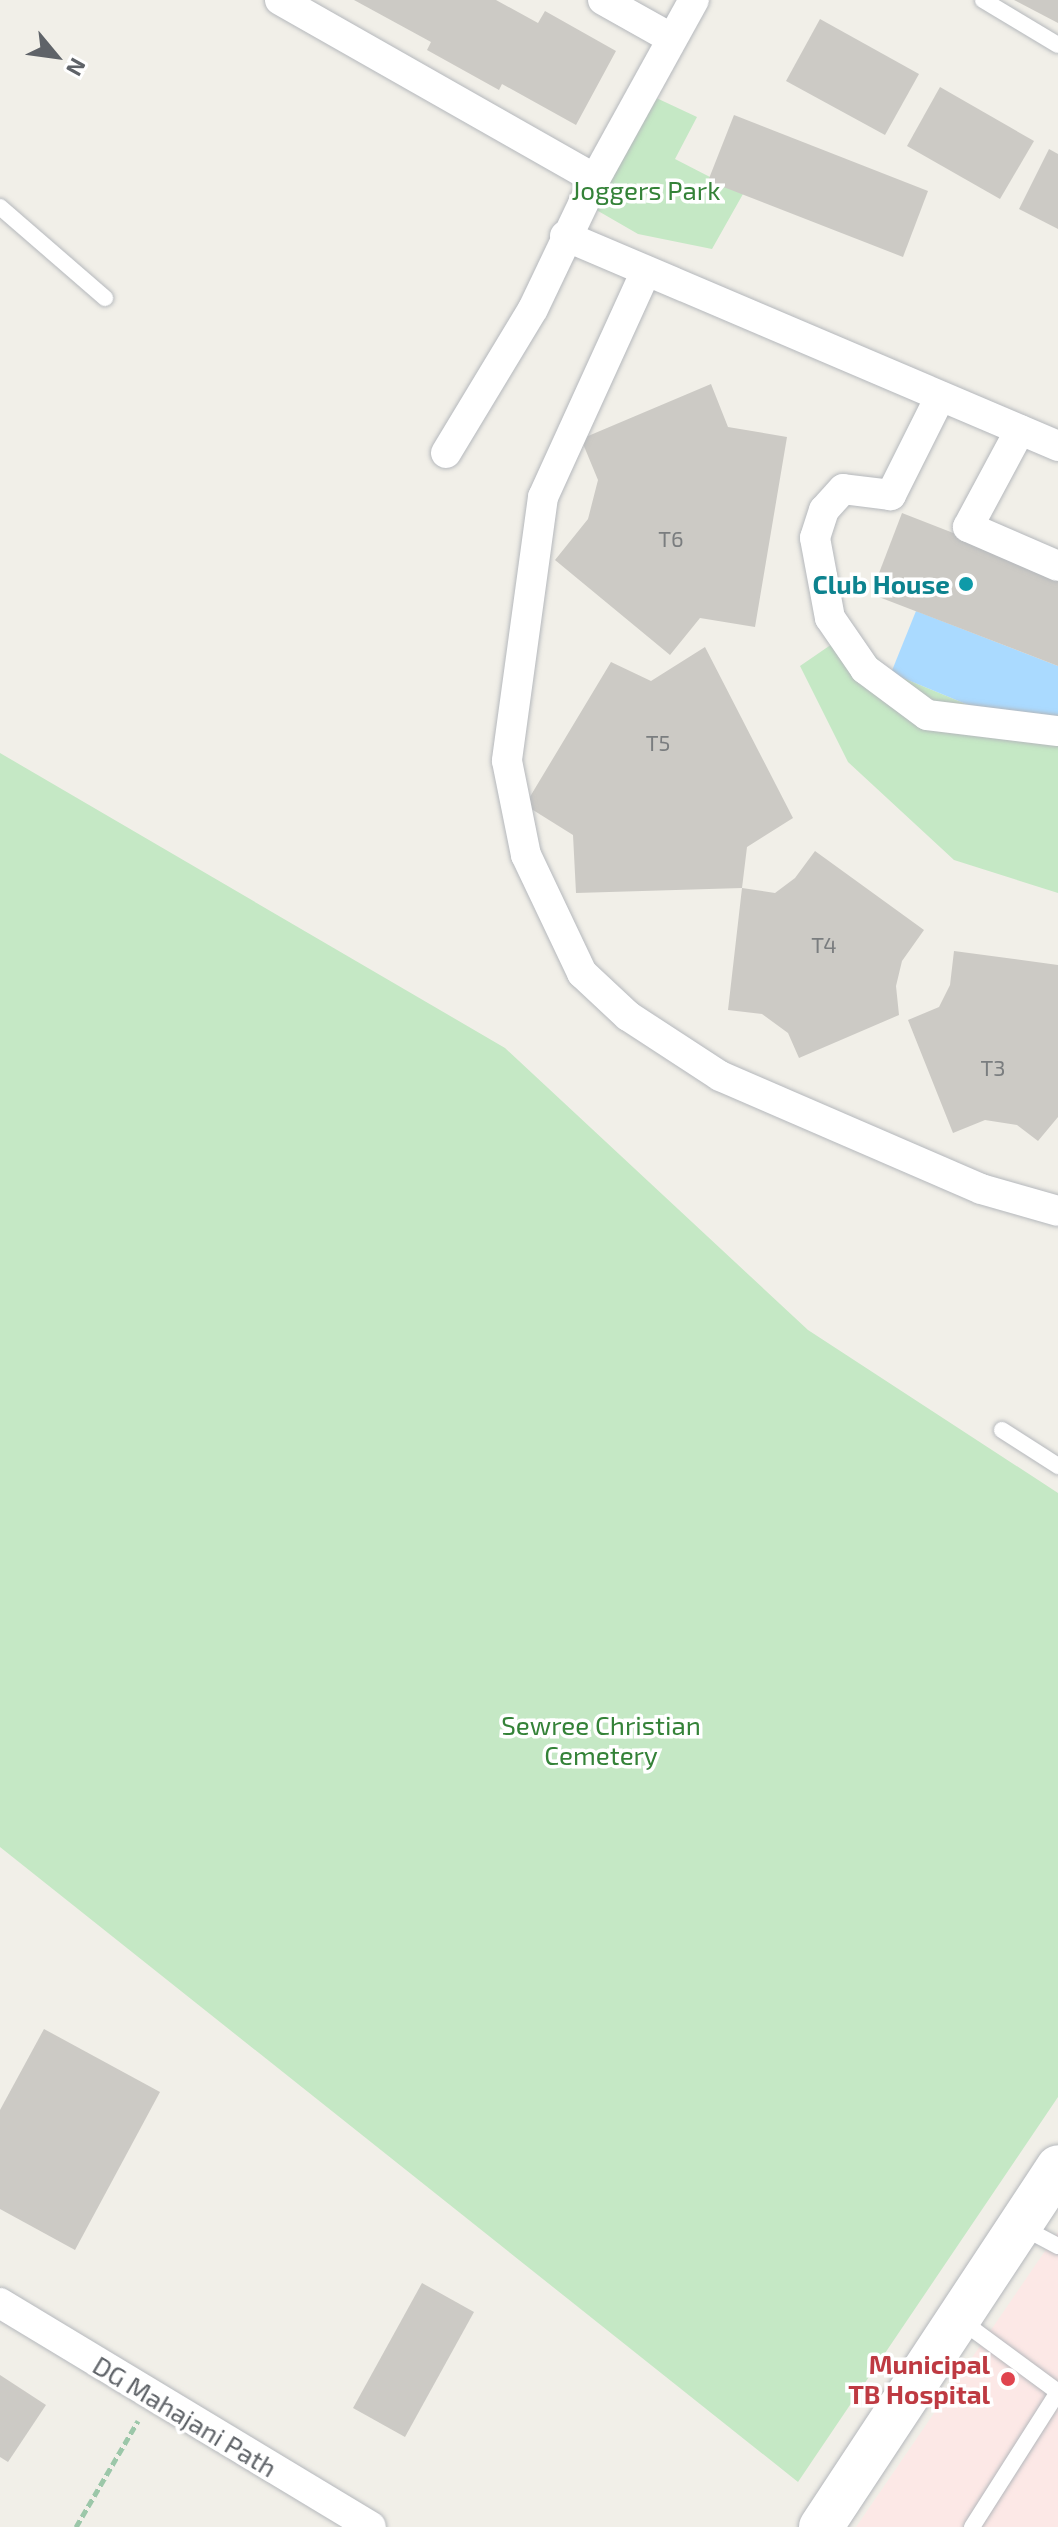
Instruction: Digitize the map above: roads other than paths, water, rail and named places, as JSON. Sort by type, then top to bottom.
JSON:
[{"type":"main road","points":[[821,2527],[1058,2167]]},
{"type":"street","points":[[280,0],[595,179]]},
{"type":"street","points":[[603,0],[671,38]]},
{"type":"street","points":[[446,453],[533,309],[565,236],[694,0]]},
{"type":"street","points":[[565,236],[1058,446]]},
{"type":"street","points":[[646,271],[543,497],[507,761],[526,855],[582,973],[628,1016],[720,1076],[981,1189],[1058,1211]]},
{"type":"street","points":[[940,397],[891,495],[843,489],[824,510],[815,538],[830,618],[865,669],[927,715],[1058,731]]},
{"type":"street","points":[[1020,430],[968,527],[1058,566]]},
{"type":"street","name":"DG Mahajani Path","points":[[0,2303],[371,2527]]},
{"type":"lane","points":[[985,1],[1058,45]]},
{"type":"lane","points":[[0,207],[105,298]]},
{"type":"lane","points":[[1002,1430],[1058,1466]]},
{"type":"lane","points":[[1019,2225],[1058,2246]]},
{"type":"lane","points":[[958,2318],[1058,2392],[972,2527]]},
{"type":"water","points":[[916,611],[1058,666],[1058,714],[1048,738],[891,673]]},
{"type":"place","name":"Club House","points":[[966,584]]},
{"type":"place","name":"Municipal TB Hospital","points":[[1008,2379]]},
{"type":"park label","name":"Joggers Park","points":[[646,190]]},
{"type":"park label","name":"Sewree Christian Cemetery","points":[[601,1740]]}]
